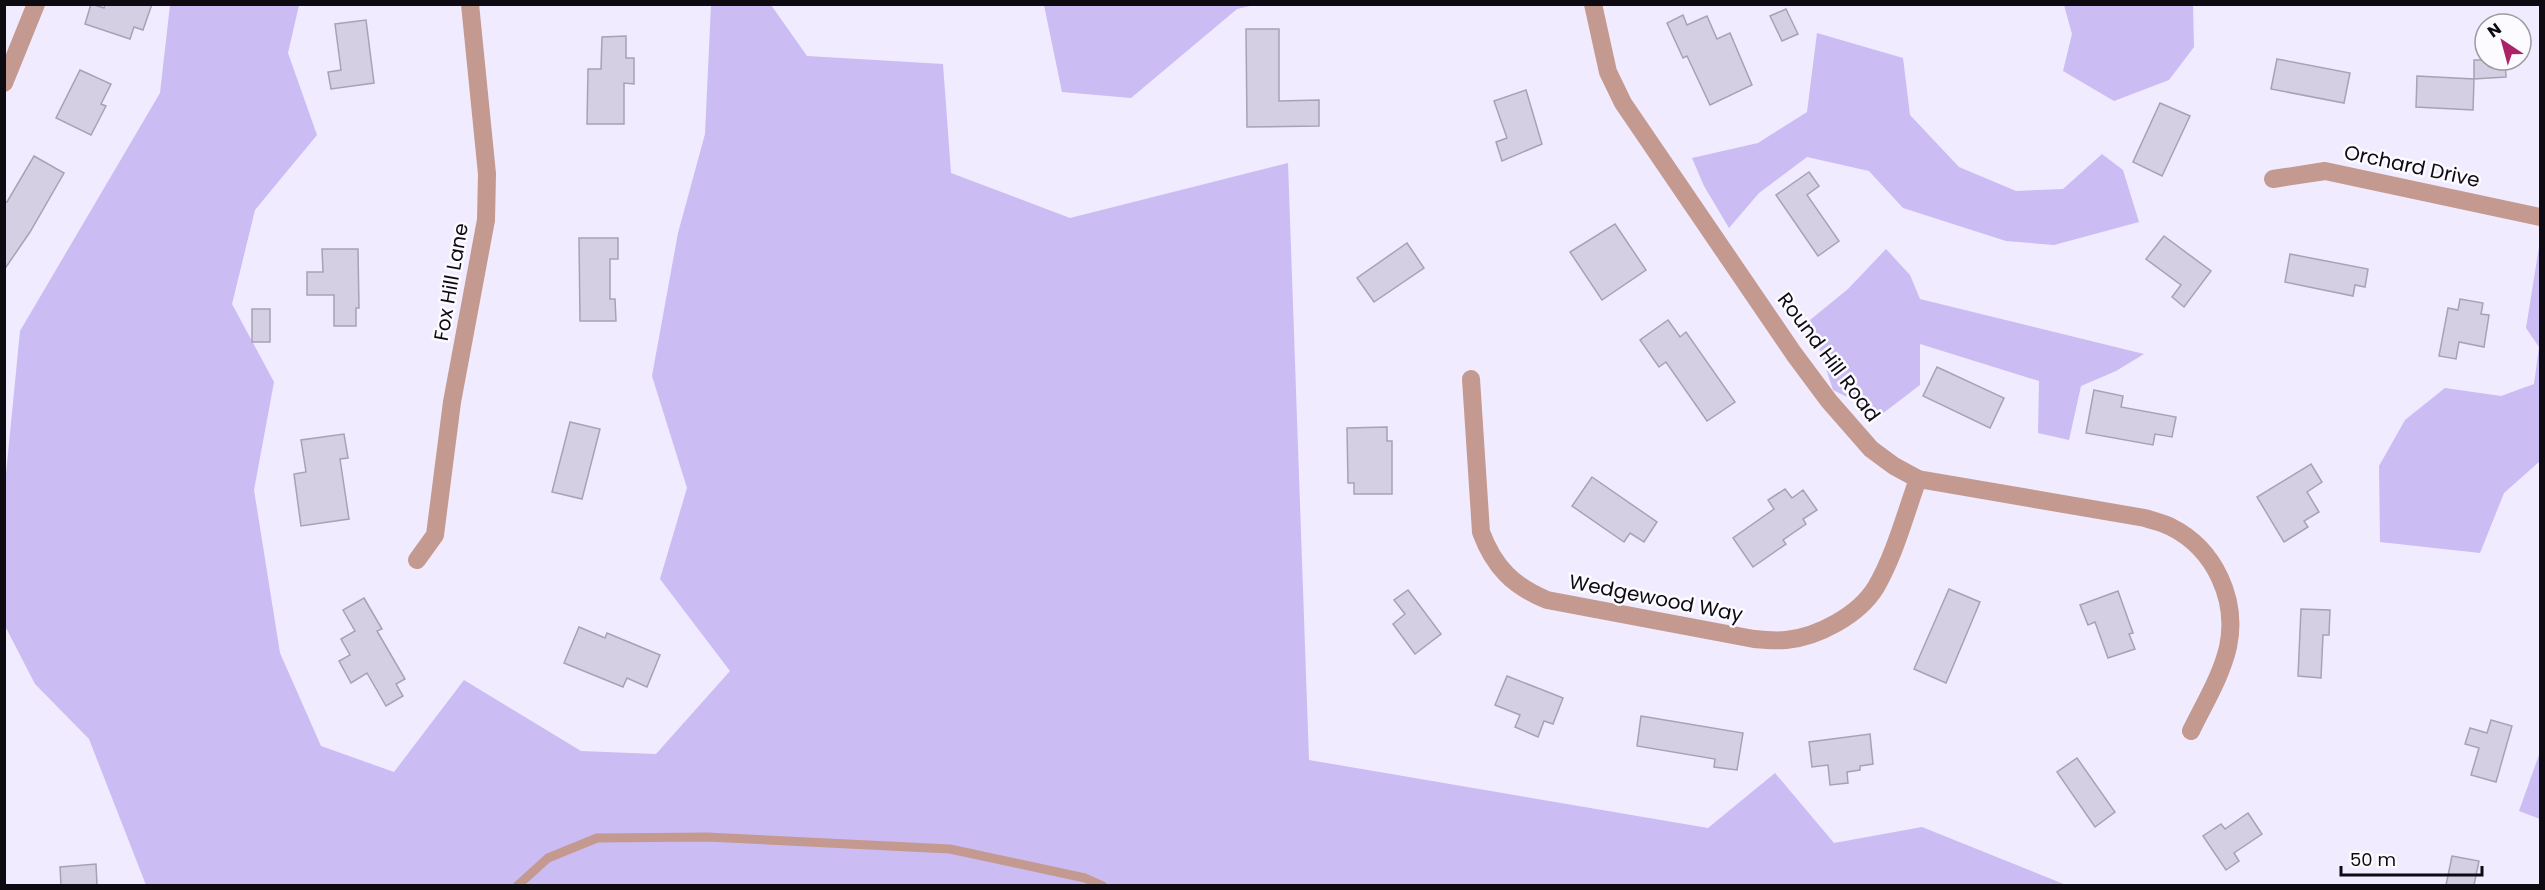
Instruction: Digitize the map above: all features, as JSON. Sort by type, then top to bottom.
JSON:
[{"type":"street","points":[[4,83],[36,4]]},
{"type":"street","name":"Fox Hill Lane","points":[[417,560],[435,535],[452,402],[486,220],[487,174],[470,4]]},
{"type":"street","name":"Round Hill Road","points":[[1593,4],[1608,72],[1623,103],[1794,354],[1829,401],[1871,449],[1894,466],[1918,479],[2145,518],[2171,526],[2190,539],[2206,555],[2219,575],[2227,595],[2230,622],[2228,647],[2218,675],[2191,731]]},
{"type":"street","name":"Orchard Drive","points":[[2273,179],[2325,171],[2541,217]]},
{"type":"street","name":"Wedgewood Way","points":[[1471,379],[1481,532],[1488,551],[1505,575],[1529,593],[1547,600],[1754,639],[1786,640],[1809,636],[1834,625],[1857,608],[1874,590],[1887,564],[1918,479]]},
{"type":"lane","points":[[517,885],[548,858],[597,838],[707,837],[950,849],[1085,878],[1103,885]]},
{"type":"shaded area","points":[[1044,4],[1254,5],[1237,9],[1131,98],[1062,92]]},
{"type":"shaded area","points":[[170,5],[299,5],[288,53],[317,135],[255,210],[232,304],[274,382],[254,490],[280,653],[321,746],[394,772],[464,680],[581,751],[656,754],[730,671],[660,579],[687,488],[652,376],[678,233],[705,134],[711,5],[771,5],[807,56],[943,64],[951,173],[1070,218],[1288,163],[1309,760],[1708,828],[1775,773],[1834,843],[1922,827],[2066,885],[146,885],[89,739],[35,684],[5,626],[5,484],[20,331],[160,93]]},
{"type":"shaded area","points":[[2064,5],[2193,5],[2194,47],[2169,80],[2114,101],[2063,71],[2072,34]]},
{"type":"shaded area","points":[[1817,33],[1903,58],[1910,115],[1959,167],[2016,191],[2063,189],[2102,154],[2123,170],[2139,222],[2054,245],[2006,241],[1903,208],[1869,171],[1807,157],[1759,193],[1729,228],[1704,186],[1692,158],[1758,143],[1807,112]]},
{"type":"shaded area","points":[[2540,241],[2540,461],[2504,493],[2480,553],[2380,542],[2379,466],[2405,420],[2445,388],[2501,396],[2534,384],[2539,347],[2526,328]]},
{"type":"shaded area","points":[[1886,249],[1910,275],[1920,299],[2144,354],[2116,371],[2081,386],[2069,440],[2038,433],[2039,381],[1920,344],[1920,385],[1882,414],[1833,390],[1810,320],[1848,289]]},
{"type":"shaded area","points":[[2540,752],[2540,819],[2519,811]]},
{"type":"building","points":[[91,4],[104,8],[105,4],[152,4],[143,30],[134,27],[130,39],[85,24]]},
{"type":"building","points":[[1786,9],[1798,34],[1782,41],[1770,16]]},
{"type":"building","points":[[1683,15],[1687,25],[1707,16],[1717,39],[1730,33],[1752,85],[1710,105],[1687,56],[1683,58],[1667,23]]},
{"type":"building","points":[[366,20],[374,83],[331,89],[328,72],[341,70],[335,24]]},
{"type":"building","points":[[1246,29],[1279,29],[1279,101],[1319,100],[1319,126],[1247,127]]},
{"type":"building","points":[[626,36],[626,58],[634,58],[634,84],[624,83],[624,124],[587,124],[588,69],[601,69],[602,37]]},
{"type":"building","points":[[2277,59],[2350,73],[2344,103],[2271,89]]},
{"type":"building","points":[[80,70],[111,84],[101,104],[106,106],[91,135],[56,118]]},
{"type":"building","points":[[2474,72],[2506,72],[2506,77],[2474,79]]},
{"type":"building","points":[[2417,76],[2474,79],[2473,110],[2416,107]]},
{"type":"building","points":[[1526,90],[1542,144],[1502,161],[1496,142],[1507,138],[1494,101]]},
{"type":"building","points":[[2160,103],[2190,116],[2162,176],[2133,162]]},
{"type":"building","points":[[34,156],[64,173],[30,232],[4,270],[4,202],[7,202]]},
{"type":"building","points":[[1809,172],[1819,186],[1807,195],[1839,241],[1818,256],[1776,195]]},
{"type":"building","points":[[1615,224],[1646,270],[1602,300],[1570,252]]},
{"type":"building","points":[[2164,236],[2211,271],[2184,307],[2172,297],[2181,285],[2146,259]]},
{"type":"building","points":[[579,238],[618,238],[618,259],[610,259],[610,299],[615,299],[616,321],[580,321]]},
{"type":"building","points":[[1407,243],[1424,268],[1374,302],[1357,278]]},
{"type":"building","points":[[322,249],[358,249],[359,308],[356,308],[356,326],[334,326],[334,295],[307,295],[307,272],[323,272]]},
{"type":"building","points":[[2290,254],[2368,269],[2365,287],[2355,285],[2353,296],[2285,282]]},
{"type":"building","points":[[2460,299],[2483,303],[2481,314],[2489,315],[2484,347],[2459,342],[2456,359],[2439,356],[2448,308],[2458,310]]},
{"type":"building","points":[[252,309],[270,309],[270,342],[252,342]]},
{"type":"building","points":[[1668,320],[1680,337],[1686,332],[1735,402],[1707,421],[1666,362],[1659,367],[1640,340]]},
{"type":"building","points":[[1937,367],[2004,398],[1990,428],[1923,396]]},
{"type":"building","points":[[2094,390],[2123,396],[2121,407],[2176,417],[2172,437],[2155,434],[2153,445],[2086,433]]},
{"type":"building","points":[[570,422],[600,429],[582,499],[552,492]]},
{"type":"building","points":[[1387,427],[1387,441],[1392,441],[1392,494],[1354,494],[1354,483],[1348,483],[1347,428]]},
{"type":"building","points":[[344,434],[348,458],[340,459],[349,519],[301,526],[294,474],[306,472],[301,440]]},
{"type":"building","points":[[2311,464],[2322,482],[2307,492],[2319,512],[2304,521],[2308,527],[2284,542],[2257,497]]},
{"type":"building","points":[[1592,477],[1657,522],[1644,542],[1630,533],[1624,542],[1572,506]]},
{"type":"building","points":[[1785,489],[1792,498],[1803,490],[1817,510],[1803,519],[1806,524],[1783,540],[1786,544],[1753,567],[1733,538],[1774,509],[1768,500]]},
{"type":"building","points":[[1949,589],[1980,602],[1946,683],[1914,669]]},
{"type":"building","points":[[1408,590],[1441,634],[1415,654],[1393,624],[1405,614],[1394,600]]},
{"type":"building","points":[[2118,591],[2133,633],[2129,634],[2135,649],[2108,658],[2095,622],[2088,625],[2080,605]]},
{"type":"building","points":[[364,598],[382,629],[377,631],[405,679],[396,684],[403,696],[386,706],[367,673],[351,683],[339,661],[350,655],[341,639],[355,631],[343,610]]},
{"type":"building","points":[[2301,609],[2330,610],[2329,635],[2323,635],[2321,678],[2298,676]]},
{"type":"building","points":[[579,627],[605,638],[607,633],[660,655],[647,687],[627,678],[623,687],[564,663]]},
{"type":"building","points":[[1507,676],[1563,698],[1553,724],[1544,721],[1538,737],[1515,727],[1520,715],[1495,705]]},
{"type":"building","points":[[1641,716],[1743,733],[1737,770],[1714,767],[1715,759],[1637,746]]},
{"type":"building","points":[[2491,720],[2512,726],[2496,782],[2471,775],[2479,748],[2465,744],[2470,728],[2487,733]]},
{"type":"building","points":[[1870,734],[1873,764],[1860,766],[1860,770],[1847,772],[1848,783],[1830,785],[1828,765],[1812,767],[1809,742]]},
{"type":"building","points":[[2077,758],[2115,812],[2095,827],[2057,772]]},
{"type":"building","points":[[2248,813],[2262,834],[2234,853],[2239,861],[2226,870],[2203,836],[2221,824],[2225,829]]},
{"type":"building","points":[[2452,856],[2479,861],[2474,885],[2446,885]]},
{"type":"building","points":[[96,864],[97,885],[61,885],[60,867]]}]
